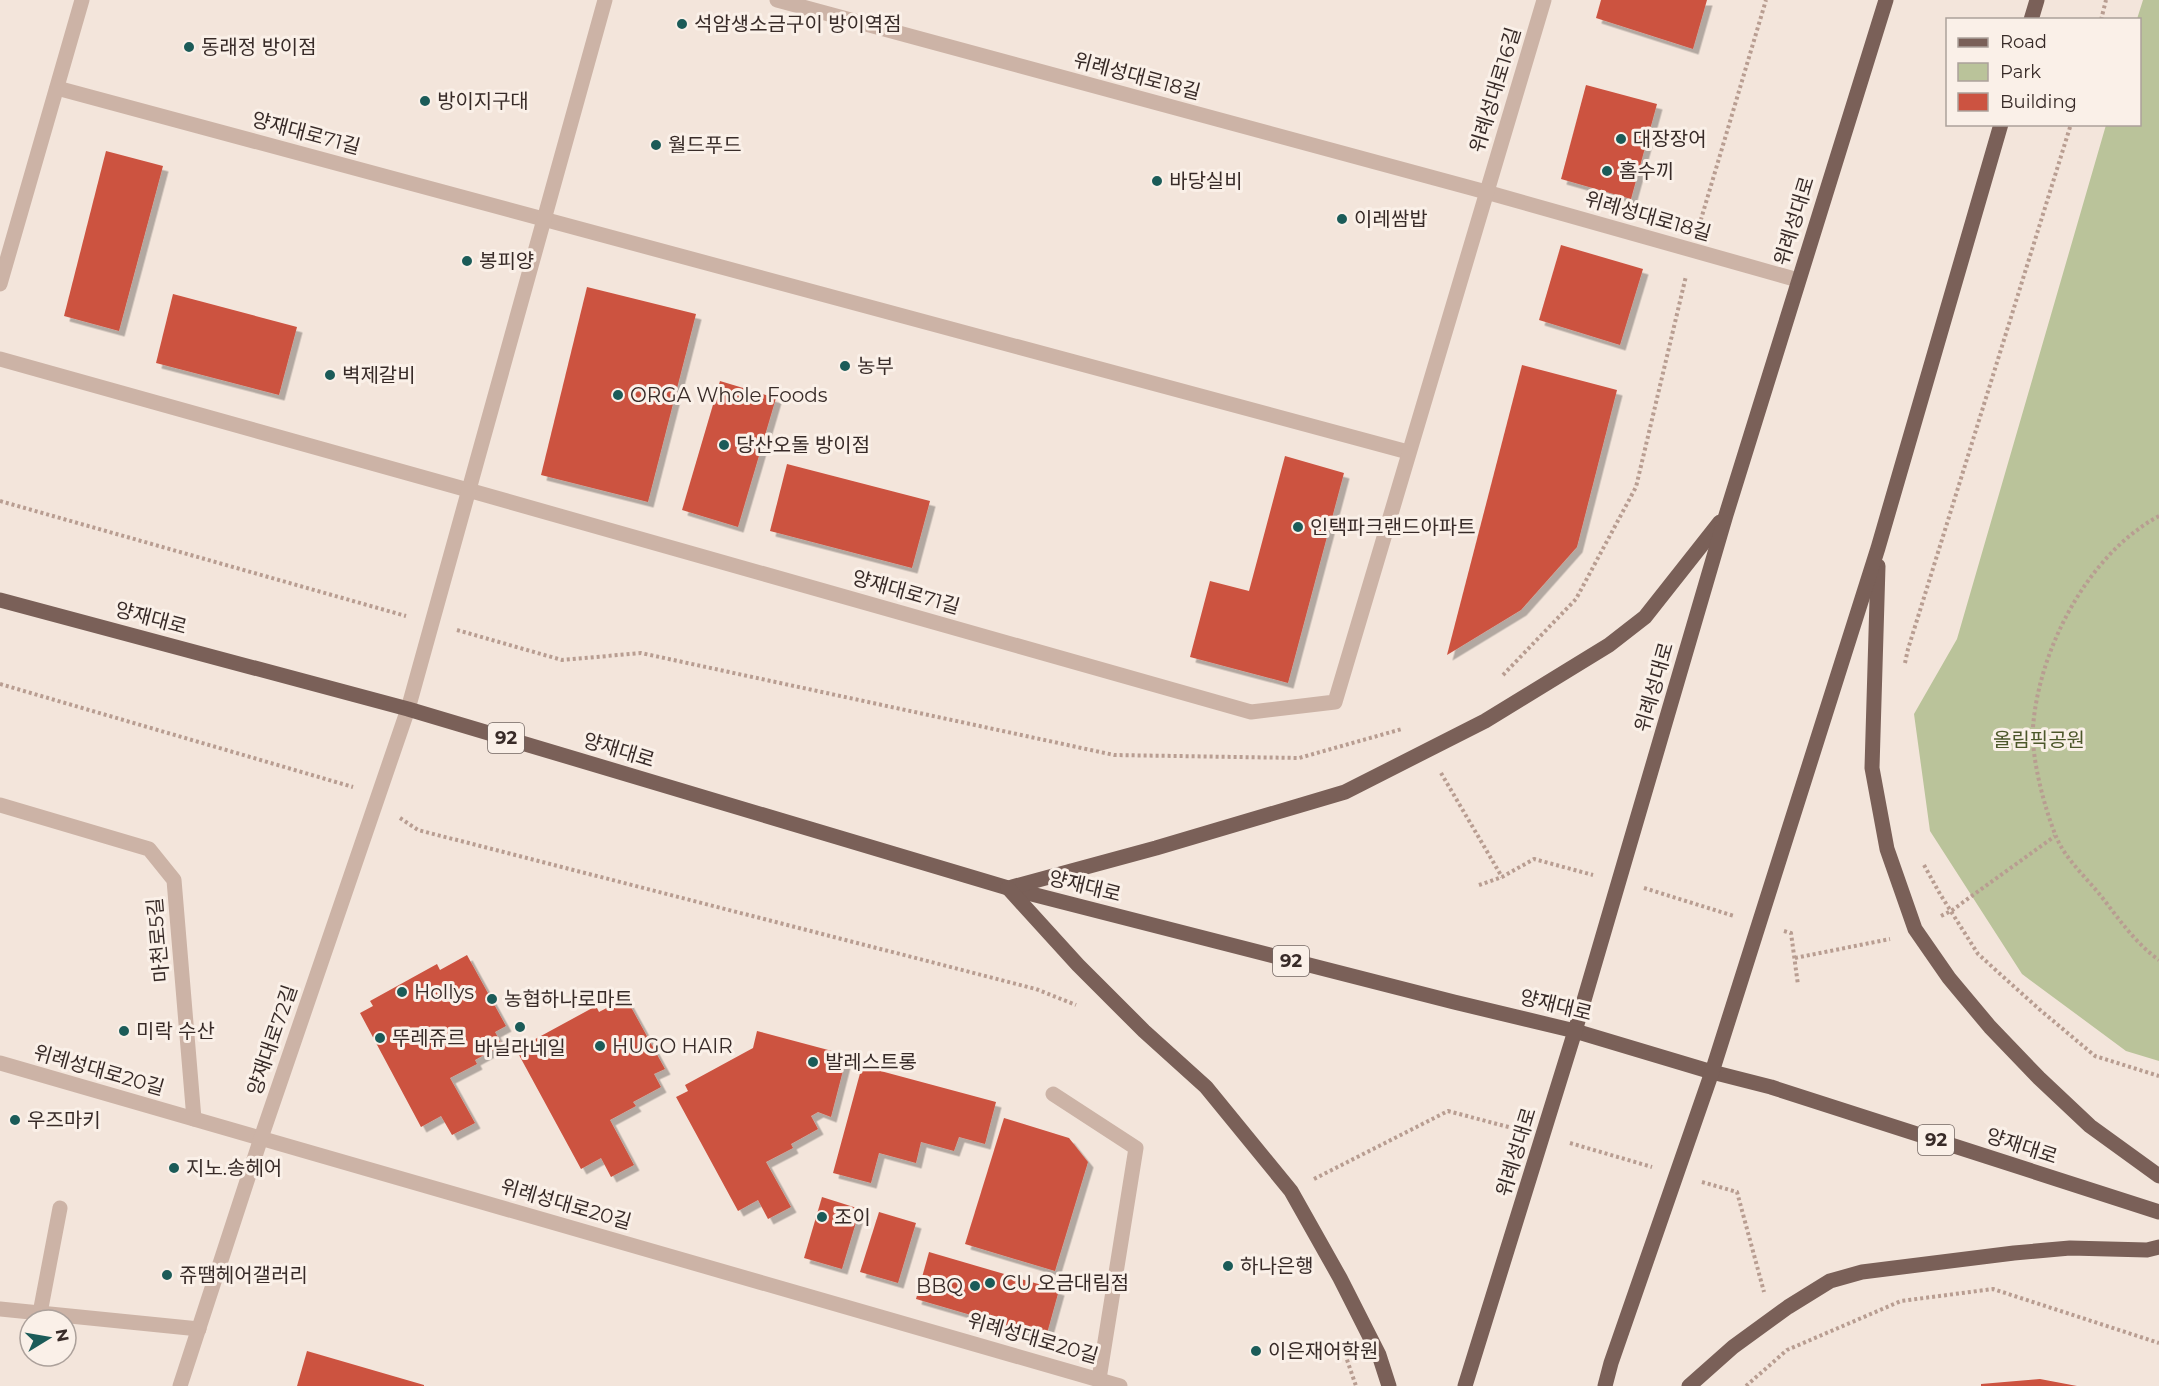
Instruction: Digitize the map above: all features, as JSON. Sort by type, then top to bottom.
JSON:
[{"type":"main road","name":"위례성대로","points":[[1466,1386],[1575,1031],[1726,515],[1886,0]]},
{"type":"main road","points":[[2032,18],[2037,0]]},
{"type":"main road","points":[[1605,1386],[1712,1072],[1878,548],[2000,126]]},
{"type":"main road","points":[[1389,1386],[1379,1355],[1340,1278],[1291,1191],[1206,1087],[1103,989],[1008,888],[1156,848],[1345,792],[1485,721],[1609,645],[1645,617],[1726,515]]},
{"type":"main road","points":[[1878,548],[1872,768],[1887,849],[1915,929],[1949,978],[2014,1053],[2090,1126],[2159,1176]]},
{"type":"main road","name":"양재대로","points":[[0,600],[408,709],[1008,888],[1575,1031],[1771,1087],[2159,1212]]},
{"type":"main road","points":[[1689,1386],[1733,1347],[1788,1307],[1830,1281],[1862,1272],[2070,1248],[2147,1250],[2159,1247]]},
{"type":"street","points":[[0,284],[82,0]]},
{"type":"street","points":[[408,709],[605,0]]},
{"type":"street","name":"위례성대로18길","points":[[777,0],[1486,192],[1798,280]]},
{"type":"street","name":"위례성대로16길","points":[[1486,192],[1544,0]]},
{"type":"street","name":"양재대로71길","points":[[0,359],[1251,712],[1335,702],[1408,452],[57,88]]},
{"type":"street","points":[[1408,452],[1486,192]]},
{"type":"street","name":"양재대로72길","points":[[180,1386],[261,1138],[408,709]]},
{"type":"street","name":"마천로5길","points":[[0,805],[149,849],[174,880],[194,1119]]},
{"type":"street","name":"위례성대로20길","points":[[0,1063],[1120,1386]]},
{"type":"street","points":[[1053,1094],[1136,1148],[1099,1379]]},
{"type":"street","points":[[41,1308],[60,1208]]},
{"type":"street","points":[[0,1309],[18,1311]]},
{"type":"street","points":[[78,1317],[199,1329]]},
{"type":"path","points":[[1500,678],[1576,599],[1636,487],[1692,250],[1766,0]]},
{"type":"path","points":[[2102,18],[2106,0]]},
{"type":"path","points":[[1904,670],[1908,649],[2070,126]]},
{"type":"path","points":[[0,501],[562,660],[641,653],[1114,755],[1299,758],[1414,726]]},
{"type":"path","points":[[2159,516],[2125,539],[2090,577],[2064,620],[2041,681],[2033,728],[2034,761],[2055,836],[2077,869],[2100,894],[2128,933],[2159,960]]},
{"type":"path","points":[[0,684],[353,787],[418,831],[1036,989],[1078,1006]]},
{"type":"path","points":[[1443,777],[1502,876]]},
{"type":"path","points":[[1951,911],[2055,836]]},
{"type":"path","points":[[1479,885],[1534,859],[1619,881],[1791,933],[1798,986]]},
{"type":"path","points":[[1924,864],[1978,954],[2095,1056],[2159,1076]]},
{"type":"path","points":[[1795,958],[1884,942]]},
{"type":"path","points":[[1291,1191],[1448,1111],[1543,1135],[1737,1192],[1772,1320],[1787,1350]]},
{"type":"path","points":[[1746,1386],[1787,1350],[1901,1301],[1993,1289],[2159,1343]]},
{"type":"green space","name":"올림픽공원","points":[[2143,0],[2159,0],[2159,1061],[2126,1051],[2022,974],[1930,831],[1914,714],[1957,639],[2106,126],[2141,126],[2141,18],[2137,18]]},
{"type":"building","points":[[1601,0],[1707,0],[1693,49],[1596,18]]},
{"type":"building","points":[[1586,85],[1657,104],[1631,199],[1561,179]]},
{"type":"building","points":[[106,151],[163,166],[119,331],[64,316]]},
{"type":"building","points":[[1561,245],[1643,269],[1620,345],[1539,320]]},
{"type":"building","name":"ORGA Whole Foods","points":[[587,287],[696,314],[648,502],[541,475]]},
{"type":"building","points":[[173,294],[297,327],[279,395],[156,363]]},
{"type":"building","points":[[1522,365],[1617,390],[1577,547],[1521,610],[1447,655]]},
{"type":"building","points":[[720,381],[776,398],[738,527],[682,510]]},
{"type":"building","name":"인택파크랜드아파트","points":[[1285,456],[1344,473],[1288,683],[1190,657],[1210,581],[1249,591]]},
{"type":"building","points":[[787,464],[930,501],[912,568],[770,531]]},
{"type":"building","points":[[467,955],[506,1026],[495,1032],[502,1045],[475,1060],[477,1064],[450,1078],[475,1123],[452,1135],[441,1116],[421,1127],[360,1013],[373,1006],[370,1001],[437,964],[440,970]]},
{"type":"building","points":[[626,998],[665,1069],[654,1074],[661,1087],[633,1102],[636,1106],[610,1120],[634,1165],[611,1177],[601,1158],[581,1169],[519,1055],[531,1049],[528,1043],[596,1006],[599,1012]]},
{"type":"building","points":[[757,1031],[847,1055],[831,1117],[818,1112],[811,1116],[818,1129],[791,1144],[793,1148],[766,1162],[791,1207],[768,1219],[758,1200],[738,1211],[676,1097],[688,1091],[685,1085],[753,1048]]},
{"type":"building","points":[[862,1066],[996,1102],[985,1144],[959,1137],[954,1151],[921,1142],[916,1163],[879,1153],[871,1183],[833,1173]]},
{"type":"building","points":[[1004,1118],[1069,1138],[1088,1162],[1055,1271],[965,1244]]},
{"type":"building","points":[[822,1197],[860,1209],[842,1269],[804,1258]]},
{"type":"building","points":[[879,1212],[916,1223],[898,1283],[860,1272]]},
{"type":"building","points":[[929,1252],[1059,1290],[1046,1337],[916,1299]]},
{"type":"building","points":[[307,1351],[424,1385],[424,1386],[297,1386]]},
{"type":"building","points":[[2040,1379],[2077,1386],[1981,1386],[1981,1384]]},
{"type":"place","name":"석암생소금구이 방이역점","points":[[682,24]]},
{"type":"place","name":"동래정 방이점","points":[[189,47]]},
{"type":"place","name":"방이지구대","points":[[425,101]]},
{"type":"place","name":"대장장어","points":[[1621,139]]},
{"type":"place","name":"월드푸드","points":[[656,145]]},
{"type":"place","name":"홈수끼","points":[[1607,171]]},
{"type":"place","name":"바당실비","points":[[1157,181]]},
{"type":"place","name":"이레쌈밥","points":[[1342,219]]},
{"type":"place","name":"봉피양","points":[[467,261]]},
{"type":"place","name":"농부","points":[[845,366]]},
{"type":"place","name":"벽제갈비","points":[[330,375]]},
{"type":"place","name":"ORGA Whole Foods","points":[[618,395]]},
{"type":"place","name":"당산오돌 방이점","points":[[724,445]]},
{"type":"place","name":"인택파크랜드아파트","points":[[1298,527]]},
{"type":"place","name":"Hollys","points":[[402,992]]},
{"type":"place","name":"농협하나로마트","points":[[492,999]]},
{"type":"place","name":"바닐라네일","points":[[520,1027]]},
{"type":"place","name":"미락 수산","points":[[124,1031]]},
{"type":"place","name":"뚜레쥬르","points":[[380,1038]]},
{"type":"place","name":"HUGO HAIR","points":[[600,1046]]},
{"type":"place","name":"발레스트롱","points":[[813,1062]]},
{"type":"place","name":"우즈마키","points":[[15,1120]]},
{"type":"place","name":"지노.송헤어","points":[[174,1168]]},
{"type":"place","name":"조이","points":[[822,1217]]},
{"type":"place","name":"하나은행","points":[[1228,1266]]},
{"type":"place","name":"쥬땜헤어갤러리","points":[[167,1275]]},
{"type":"place","name":"CU 오금대림점","points":[[990,1283]]},
{"type":"place","name":"BBQ","points":[[975,1286]]},
{"type":"place","name":"이은재어학원","points":[[1256,1351]]}]
